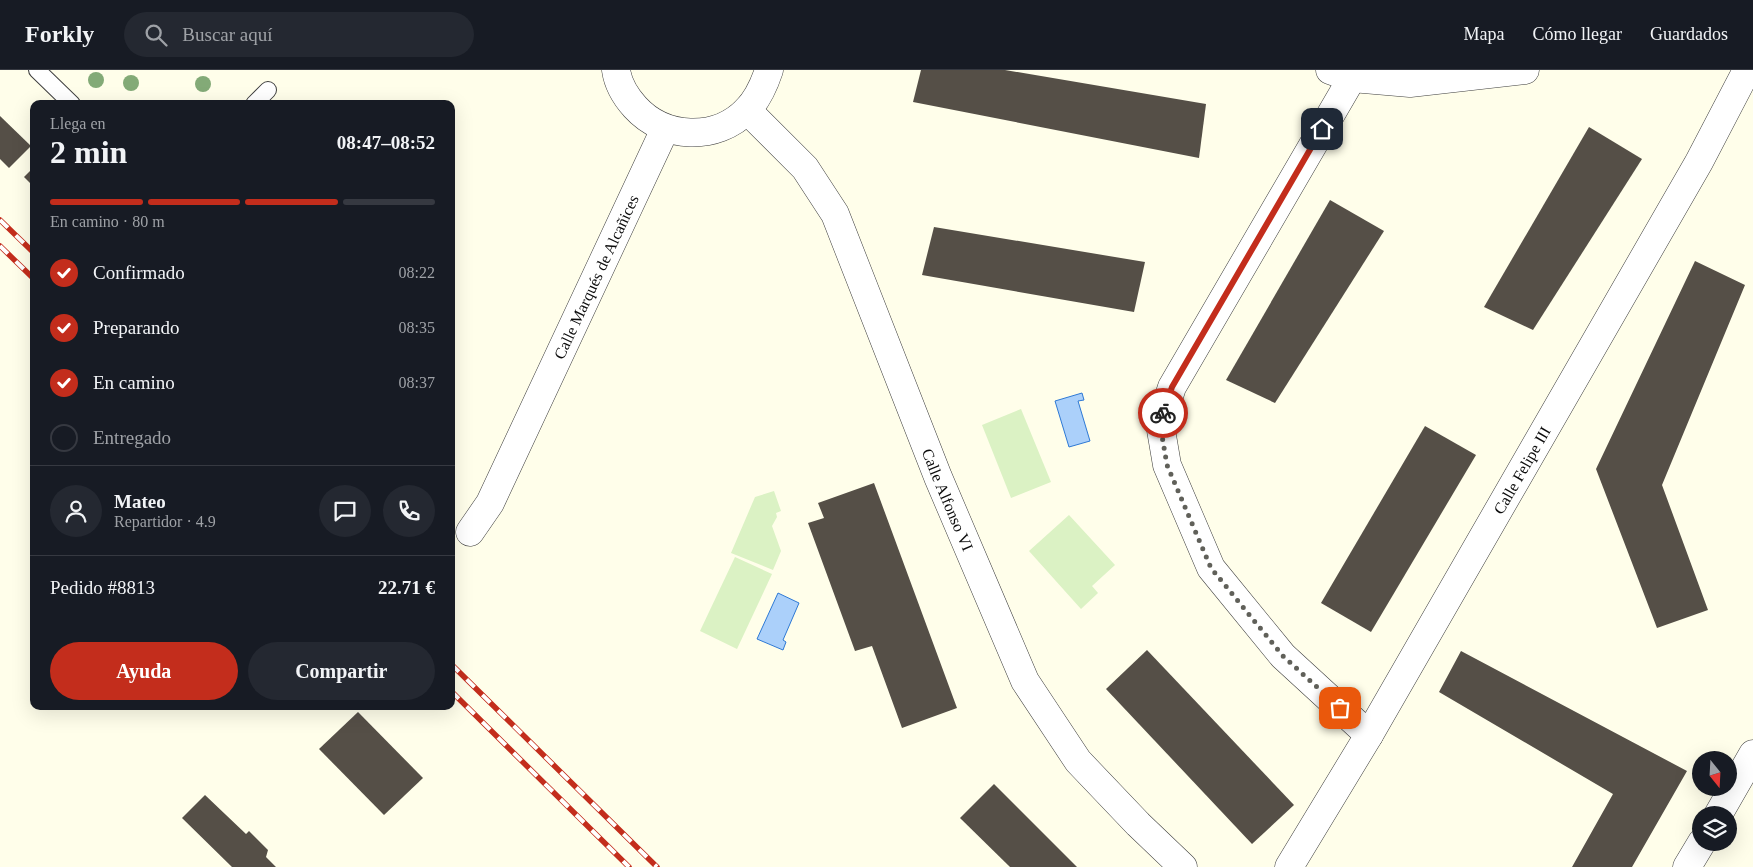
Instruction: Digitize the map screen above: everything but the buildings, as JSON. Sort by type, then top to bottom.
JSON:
[{"type":"street","points":[[616,70],[627,98],[644,117],[665,129],[687,133],[709,131],[730,123],[747,110],[762,89],[768,70]]},
{"type":"street","points":[[1369,735],[1283,656],[1211,568],[1167,465],[1160,424],[1172,387],[1341,74],[1410,83],[1525,70]]},
{"type":"street","name":"Calle Felipe III","points":[[1289,867],[1369,735],[1699,162],[1747,70]]},
{"type":"street","name":"Calle Alfonso VI","points":[[747,110],[805,168],[835,214],[938,477],[1025,681],[1078,761],[1138,824],[1184,867]]},
{"type":"street","name":"Calle Marqués de Alcañices","points":[[470,532],[490,504],[665,129]]},
{"type":"street","points":[[1723,806],[1753,754]]},
{"type":"street","points":[[1688,867],[1697,851]]},
{"type":"lane","points":[[37,70],[68,100]]},
{"type":"lane","points":[[258,100],[268,90]]},
{"type":"green space","points":[[1021,409],[1051,482],[1011,498],[982,425]]},
{"type":"green space","points":[[774,491],[781,511],[776,513],[777,517],[772,526],[781,551],[773,570],[731,553],[755,497]]},
{"type":"green space","points":[[1069,515],[1115,565],[1092,586],[1098,593],[1081,609],[1029,551]]},
{"type":"green space","points":[[735,557],[772,574],[737,649],[700,631]]},
{"type":"water","points":[[1082,393],[1084,400],[1078,401],[1090,441],[1069,447],[1055,401]]},
{"type":"water","points":[[778,593],[799,603],[783,640],[786,642],[783,650],[757,639]]},
{"type":"railway","points":[[0,220],[30,249]]},
{"type":"railway","points":[[0,246],[30,275]]},
{"type":"railway","points":[[455,668],[657,867]]},
{"type":"railway","points":[[455,695],[629,867]]},
{"type":"way so far","points":[[1163,413],[1160,424],[1167,465],[1211,568],[1283,656],[1340,708]]},
{"type":"route","points":[[1163,413],[1172,387],[1322,129]]}]
